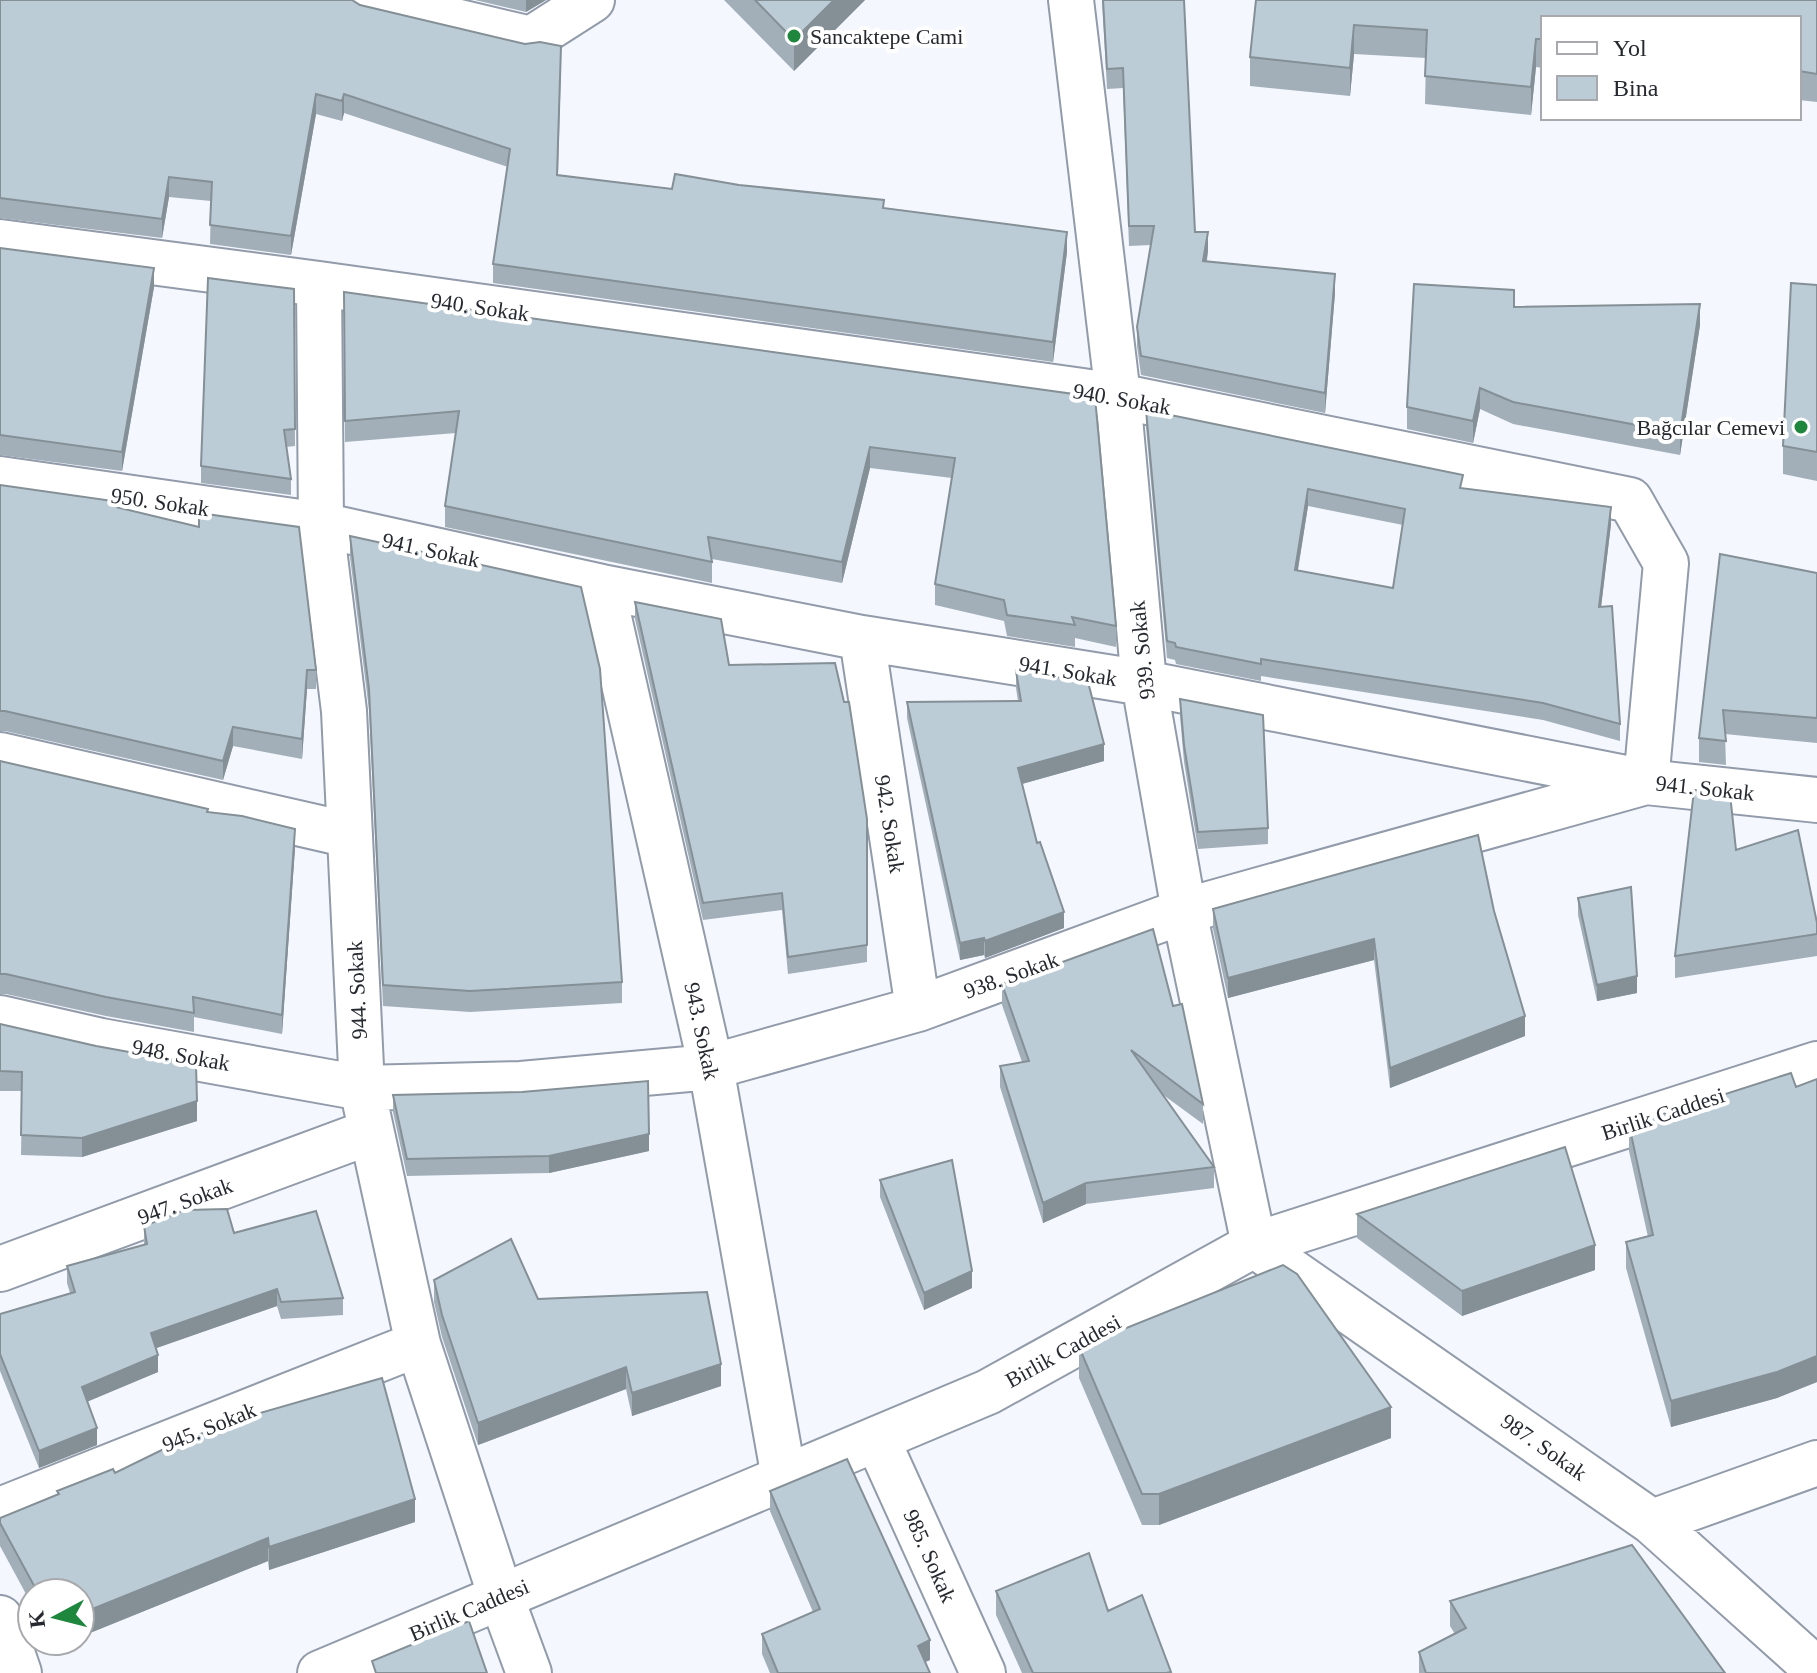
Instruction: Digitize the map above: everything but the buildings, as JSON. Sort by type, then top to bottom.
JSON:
[{"type":"street","points":[[366,0],[531,39],[592,0]]},
{"type":"street","name":"939. Sokak","points":[[1071,0],[1118,396],[1144,683],[1184,911],[1254,1245]]},
{"type":"street","name":"940. Sokak","points":[[0,242],[1118,396],[1630,500],[1666,563],[1646,782]]},
{"type":"street","name":"944. Sokak","points":[[319,284],[321,525],[344,711],[362,1088],[418,1344],[529,1673]]},
{"type":"street","name":"950. Sokak","points":[[0,479],[321,525]]},
{"type":"street","name":"941. Sokak","points":[[321,525],[602,587],[862,638],[1144,683],[1646,782],[1817,800]]},
{"type":"street","name":"943. Sokak","points":[[602,587],[711,1067],[784,1478]]},
{"type":"street","name":"942. Sokak","points":[[862,638],[918,1009]]},
{"type":"street","points":[[0,755],[350,835]]},
{"type":"street","name":"938. Sokak","points":[[362,1088],[521,1084],[711,1067],[918,1009],[1184,911],[1646,782]]},
{"type":"street","name":"948. Sokak","points":[[0,1018],[101,1041],[362,1088]]},
{"type":"street","name":"Birlik Caddesi","points":[[320,1673],[988,1392],[1254,1245],[1817,1064]]},
{"type":"street","name":"947. Sokak","points":[[0,1269],[370,1132]]},
{"type":"street","name":"987. Sokak","points":[[1254,1245],[1652,1522],[1817,1670]]},
{"type":"street","name":"945. Sokak","points":[[0,1510],[418,1344]]},
{"type":"street","name":"985. Sokak","points":[[877,1439],[983,1673]]},
{"type":"street","points":[[1652,1522],[1817,1463]]},
{"type":"street","points":[[0,1618],[19,1673]]},
{"type":"place","name":"Sancaktepe Cami","points":[[794,36]]},
{"type":"place","name":"Bağcılar Cemevi","points":[[1801,427]]}]
